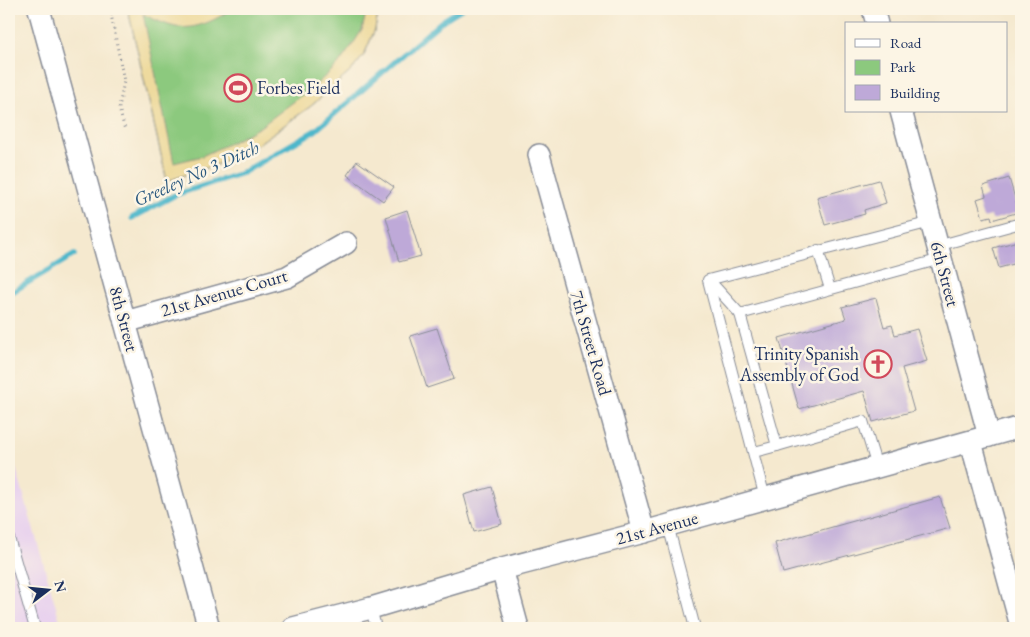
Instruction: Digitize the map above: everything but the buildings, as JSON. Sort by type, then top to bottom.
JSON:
[{"type":"street","name":"8th Street","points":[[38,9],[210,628]]},
{"type":"street","points":[[873,9],[876,22]]},
{"type":"street","name":"6th Street","points":[[901,112],[939,252],[1021,626]]},
{"type":"street","name":"7th Street Road","points":[[539,155],[644,532]]},
{"type":"street","name":"21st Avenue Court","points":[[124,322],[287,278],[346,243]]},
{"type":"street","name":"21st Avenue","points":[[293,628],[371,608],[502,569],[668,526],[1021,428]]},
{"type":"street","points":[[502,569],[518,628]]},
{"type":"lane","points":[[708,280],[931,222]]},
{"type":"lane","points":[[740,314],[830,289],[1021,223]]},
{"type":"lane","points":[[818,250],[830,289]]},
{"type":"lane","points":[[708,280],[740,314],[776,446]]},
{"type":"lane","points":[[708,280],[765,498]]},
{"type":"lane","points":[[754,452],[863,421],[877,467]]},
{"type":"lane","points":[[668,526],[695,628]]},
{"type":"lane","points":[[9,538],[35,628]]},
{"type":"lane","points":[[371,608],[376,628]]},
{"type":"path","points":[[110,9],[124,82],[119,108],[125,130]]},
{"type":"shaded area","points":[[9,444],[62,628],[9,628]]},
{"type":"green space","name":"Forbes Field","points":[[128,9],[379,9],[375,29],[364,55],[351,71],[311,106],[255,146],[218,164],[167,181]]},
{"type":"sand","points":[[128,9],[231,9],[219,17],[198,26],[183,28],[168,25],[143,14],[174,163],[202,156],[260,127],[312,88],[338,65],[353,44],[362,30],[367,9],[379,9],[375,29],[364,55],[351,71],[311,106],[255,146],[218,164],[167,181]]},
{"type":"waterway","name":"Greeley No 3 Ditch","points":[[132,218],[175,195],[242,173],[316,130],[442,21],[461,9]]},
{"type":"waterway","name":"Greeley No 3 Ditch","points":[[9,294],[74,255]]},
{"type":"place","name":"Forbes Field","points":[[238,88]]},
{"type":"place","name":"Trinity Spanish Assembly of God","points":[[878,364]]}]
